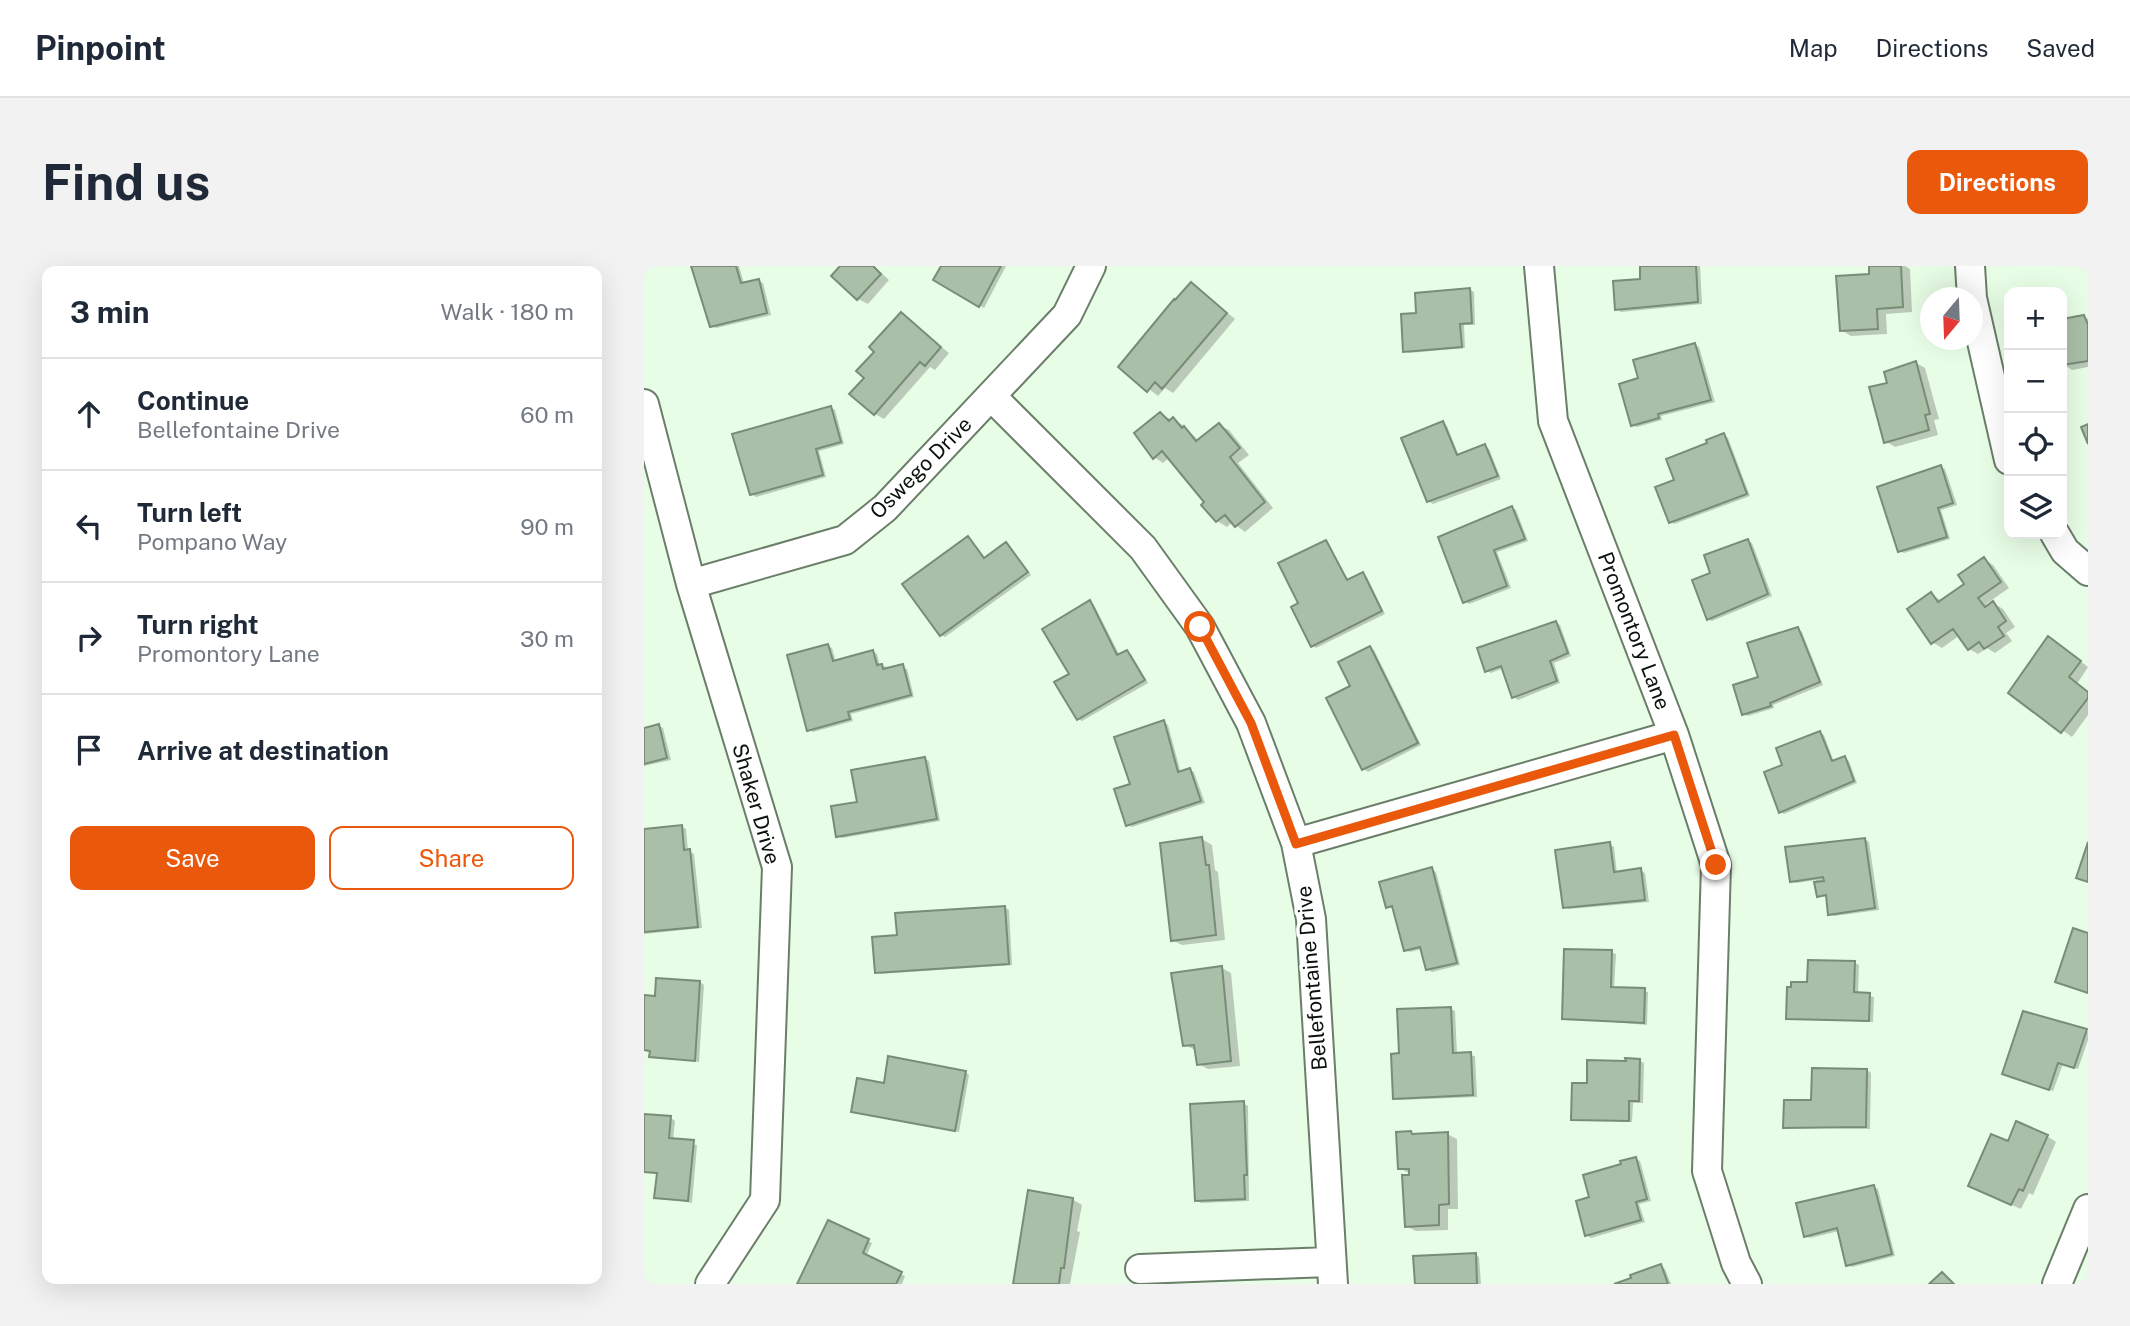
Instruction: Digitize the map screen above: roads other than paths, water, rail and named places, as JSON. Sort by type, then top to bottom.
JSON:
[{"type":"street","name":"Oswego Drive","points":[[691,584],[845,540],[885,508],[1067,315],[1091,266]]},
{"type":"street","name":"Promontory Lane","points":[[1539,266],[1553,421],[1674,735],[1716,865],[1707,1171],[1736,1263],[1747,1284]]},
{"type":"street","points":[[1970,266],[1971,287]]},
{"type":"street","points":[[1983,346],[2004,438]]},
{"type":"street","name":"Bellefontaine Drive","points":[[991,396],[1143,548],[1200,627],[1251,723],[1296,844],[1311,919],[1331,1273]]},
{"type":"street","name":"Shaker Drive","points":[[644,404],[691,584],[777,867],[765,1200],[710,1284]]},
{"type":"street","points":[[2058,539],[2066,551],[2088,571]]},
{"type":"street","points":[[1296,844],[1674,735]]},
{"type":"street","points":[[2057,1284],[2088,1209]]},
{"type":"street","points":[[1140,1269],[1331,1273]]}]
